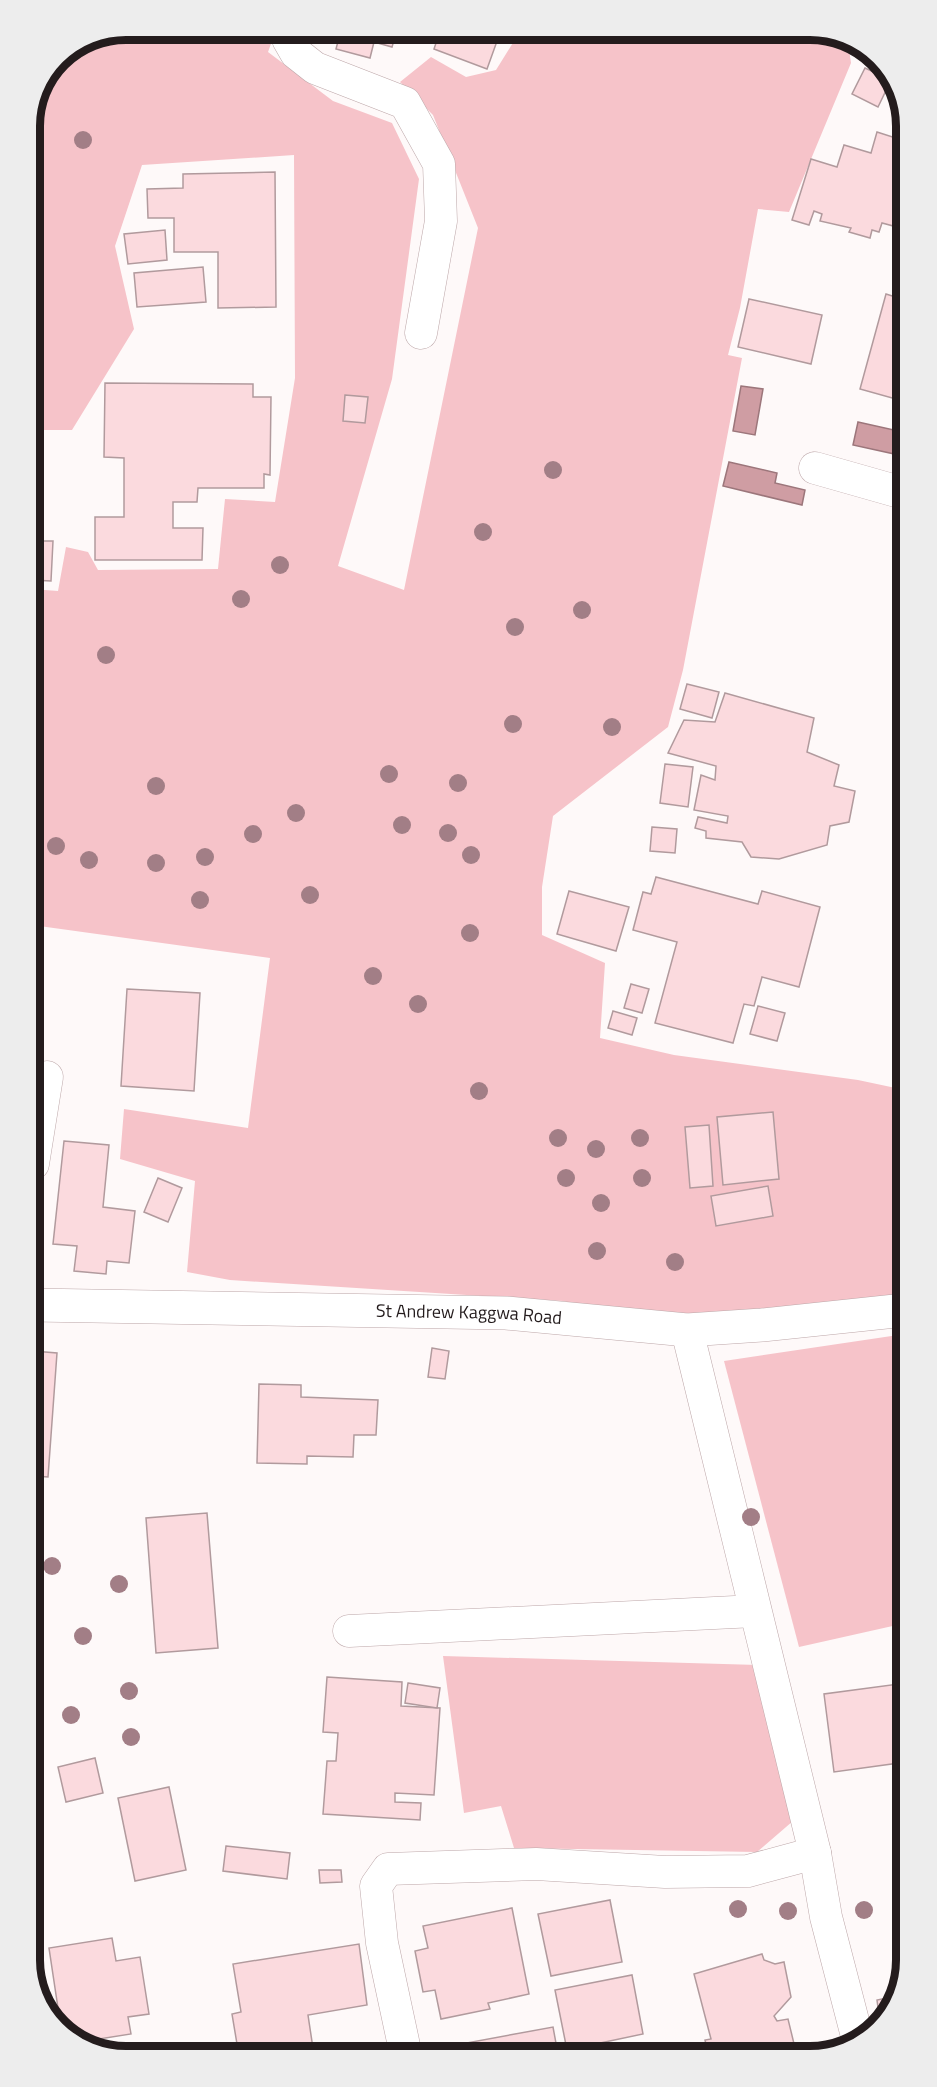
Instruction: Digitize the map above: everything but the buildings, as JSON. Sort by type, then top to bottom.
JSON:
[{"type":"street","points":[[289,40],[296,53],[315,68],[405,103],[439,164],[441,221],[421,333]]},
{"type":"street","points":[[815,468],[896,491]]},
{"type":"street","points":[[40,1118],[47,1077]]},
{"type":"street","name":"St Andrew Kaggwa Road","points":[[40,1305],[506,1313],[687,1330],[762,1325],[896,1311]]},
{"type":"street","points":[[687,1330],[815,1853],[826,1917],[856,2033]]},
{"type":"street","points":[[349,1631],[755,1611]]},
{"type":"street","points":[[404,2046],[382,1943],[376,1886],[388,1869],[536,1864],[665,1872],[748,1871],[815,1853]]},
{"type":"shaded area","points":[[126,40],[272,40],[268,52],[333,101],[392,123],[419,179],[392,379],[338,566],[404,590],[478,228],[433,115],[400,82],[431,57],[466,77],[496,70],[514,41],[816,41],[828,42],[849,50],[851,63],[789,212],[758,209],[740,308],[728,355],[742,358],[683,670],[668,727],[553,816],[542,887],[542,935],[605,963],[600,1038],[674,1055],[858,1080],[896,1088],[896,1321],[706,1337],[563,1301],[230,1280],[187,1272],[195,1181],[120,1159],[124,1109],[248,1128],[270,958],[41,926],[41,590],[58,591],[66,547],[88,552],[98,570],[218,569],[225,499],[275,502],[295,378],[294,155],[142,165],[115,246],[134,329],[72,430],[41,430],[41,121],[47,93],[55,79],[79,55],[93,47]]},
{"type":"shaded area","points":[[741,386],[763,389],[755,435],[733,431]]},
{"type":"shaded area","points":[[858,422],[896,430],[896,454],[853,445]]},
{"type":"shaded area","points":[[729,462],[777,473],[775,483],[805,490],[802,505],[723,486]]},
{"type":"shaded area","points":[[896,1335],[896,1625],[799,1647],[724,1361]]},
{"type":"shaded area","points":[[443,1656],[758,1665],[793,1821],[757,1852],[514,1848],[501,1806],[464,1813]]}]
